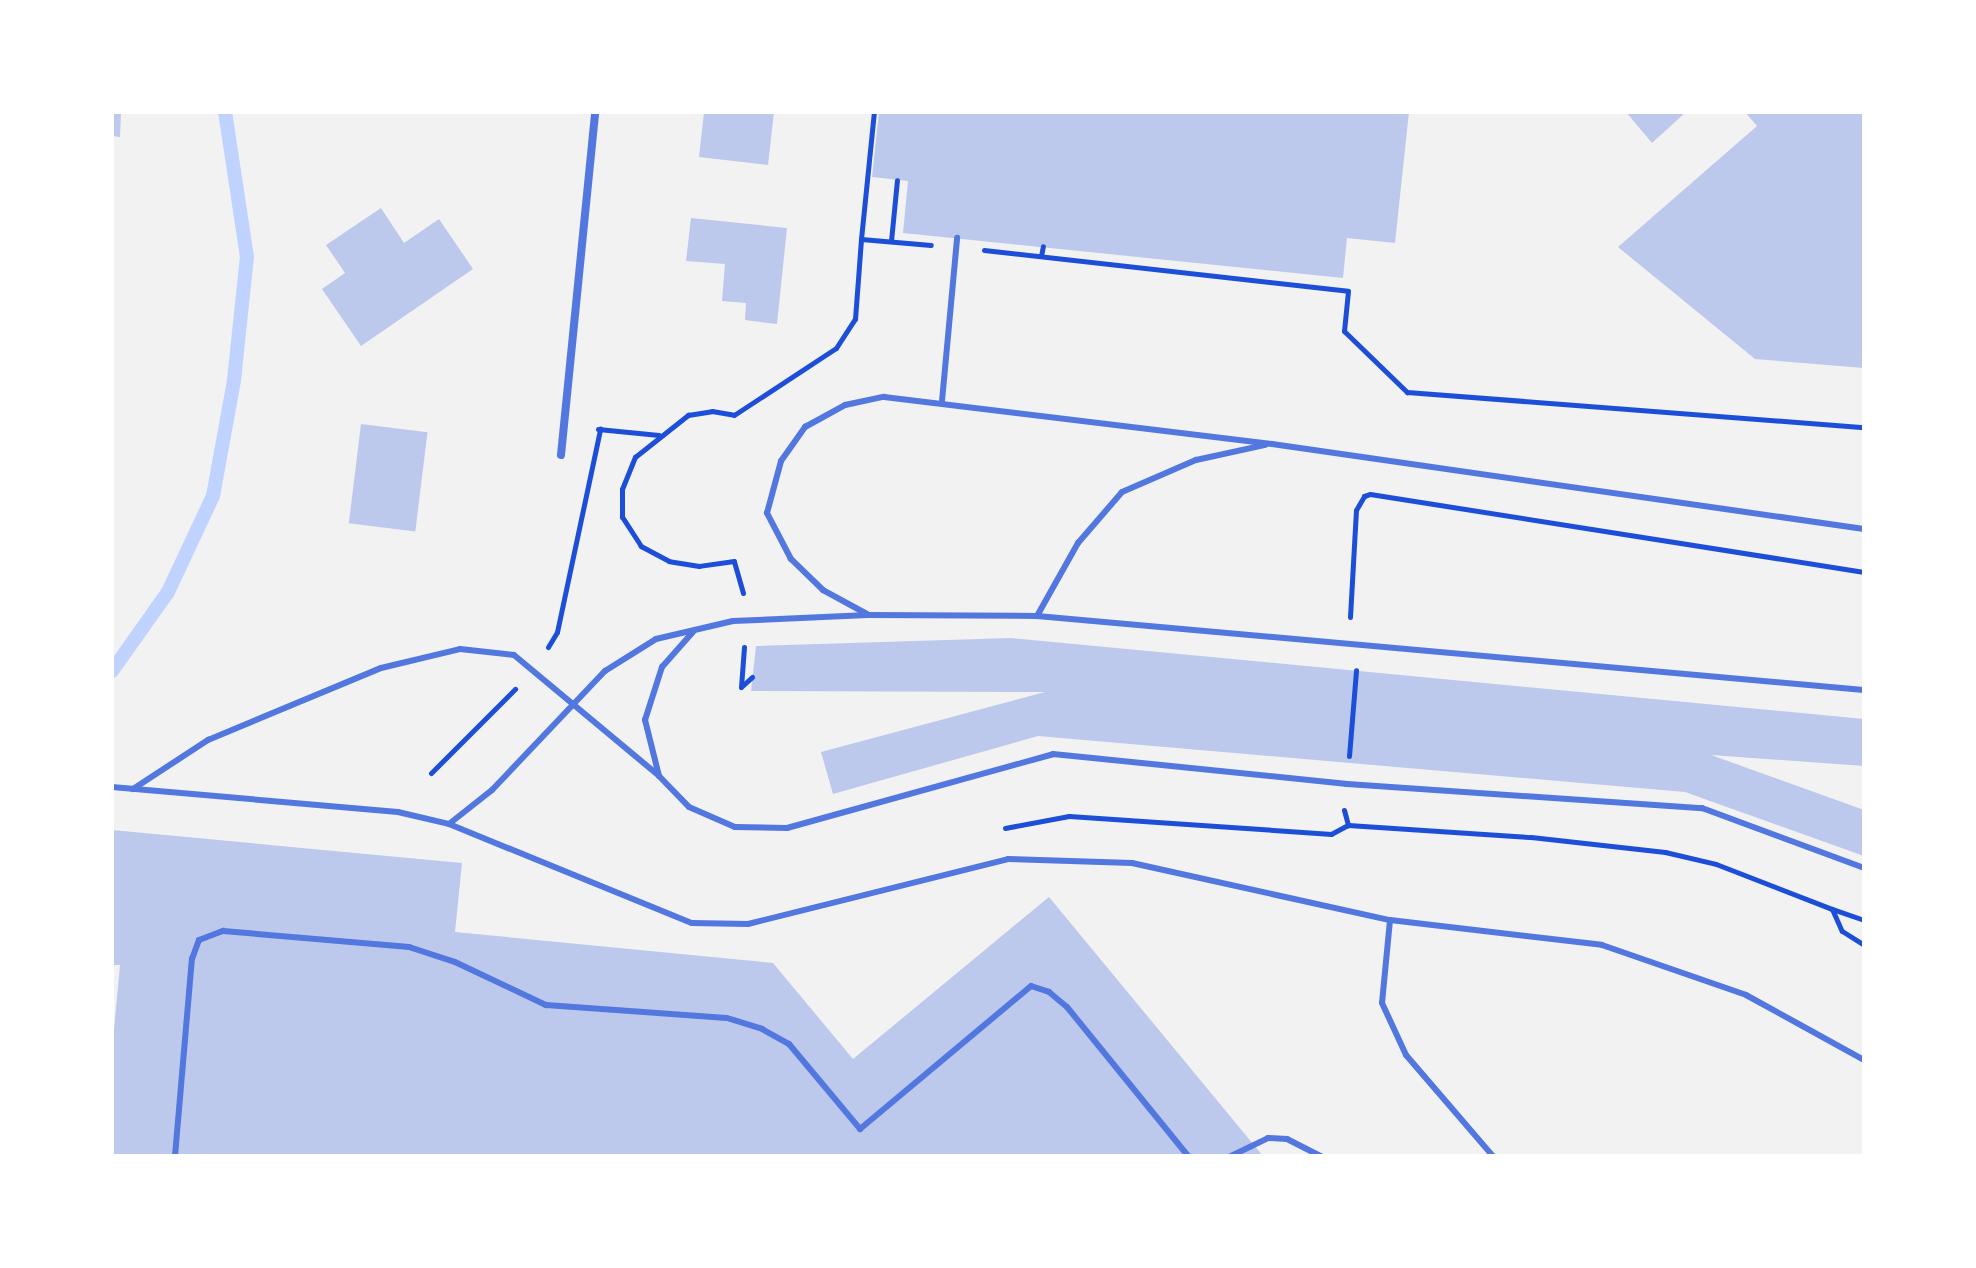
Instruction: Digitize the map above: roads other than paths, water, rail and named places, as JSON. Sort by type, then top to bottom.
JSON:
[{"type":"street","points":[[561,455],[595,112]]},
{"type":"lane","points":[[942,401],[957,238]]},
{"type":"lane","points":[[868,615],[823,590],[791,559],[767,513],[781,461],[805,427],[845,405],[884,397],[942,401],[1272,444],[1864,529]]},
{"type":"lane","points":[[1037,616],[1078,543],[1122,492],[1196,460],[1272,444]]},
{"type":"lane","points":[[449,824],[492,790],[570,703],[605,671],[656,639],[733,621],[868,615],[1037,616],[1864,690]]},
{"type":"lane","points":[[659,776],[645,720],[662,667],[693,632]]},
{"type":"lane","points":[[133,789],[208,740],[381,668],[460,649],[514,655],[659,776],[689,807],[735,827],[787,828],[1053,754],[1347,784],[1702,808],[1864,868]]},
{"type":"lane","points":[[112,787],[398,812],[449,824],[692,923],[748,924],[1008,859],[1132,863],[1390,920],[1602,945],[1746,995],[1864,1060]]},
{"type":"lane","points":[[1390,920],[1382,1003],[1406,1055],[1493,1156]]},
{"type":"lane","points":[[175,1156],[192,959],[199,940],[223,931],[409,947],[455,962],[546,1005],[727,1018],[762,1029],[789,1044],[860,1129],[1031,986],[1049,992],[1067,1007],[1188,1156]]},
{"type":"lane","points":[[1231,1156],[1268,1138],[1287,1139],[1321,1156]]},
{"type":"waterway","points":[[112,671],[168,592],[213,496],[234,380],[247,257],[225,112]]}]
